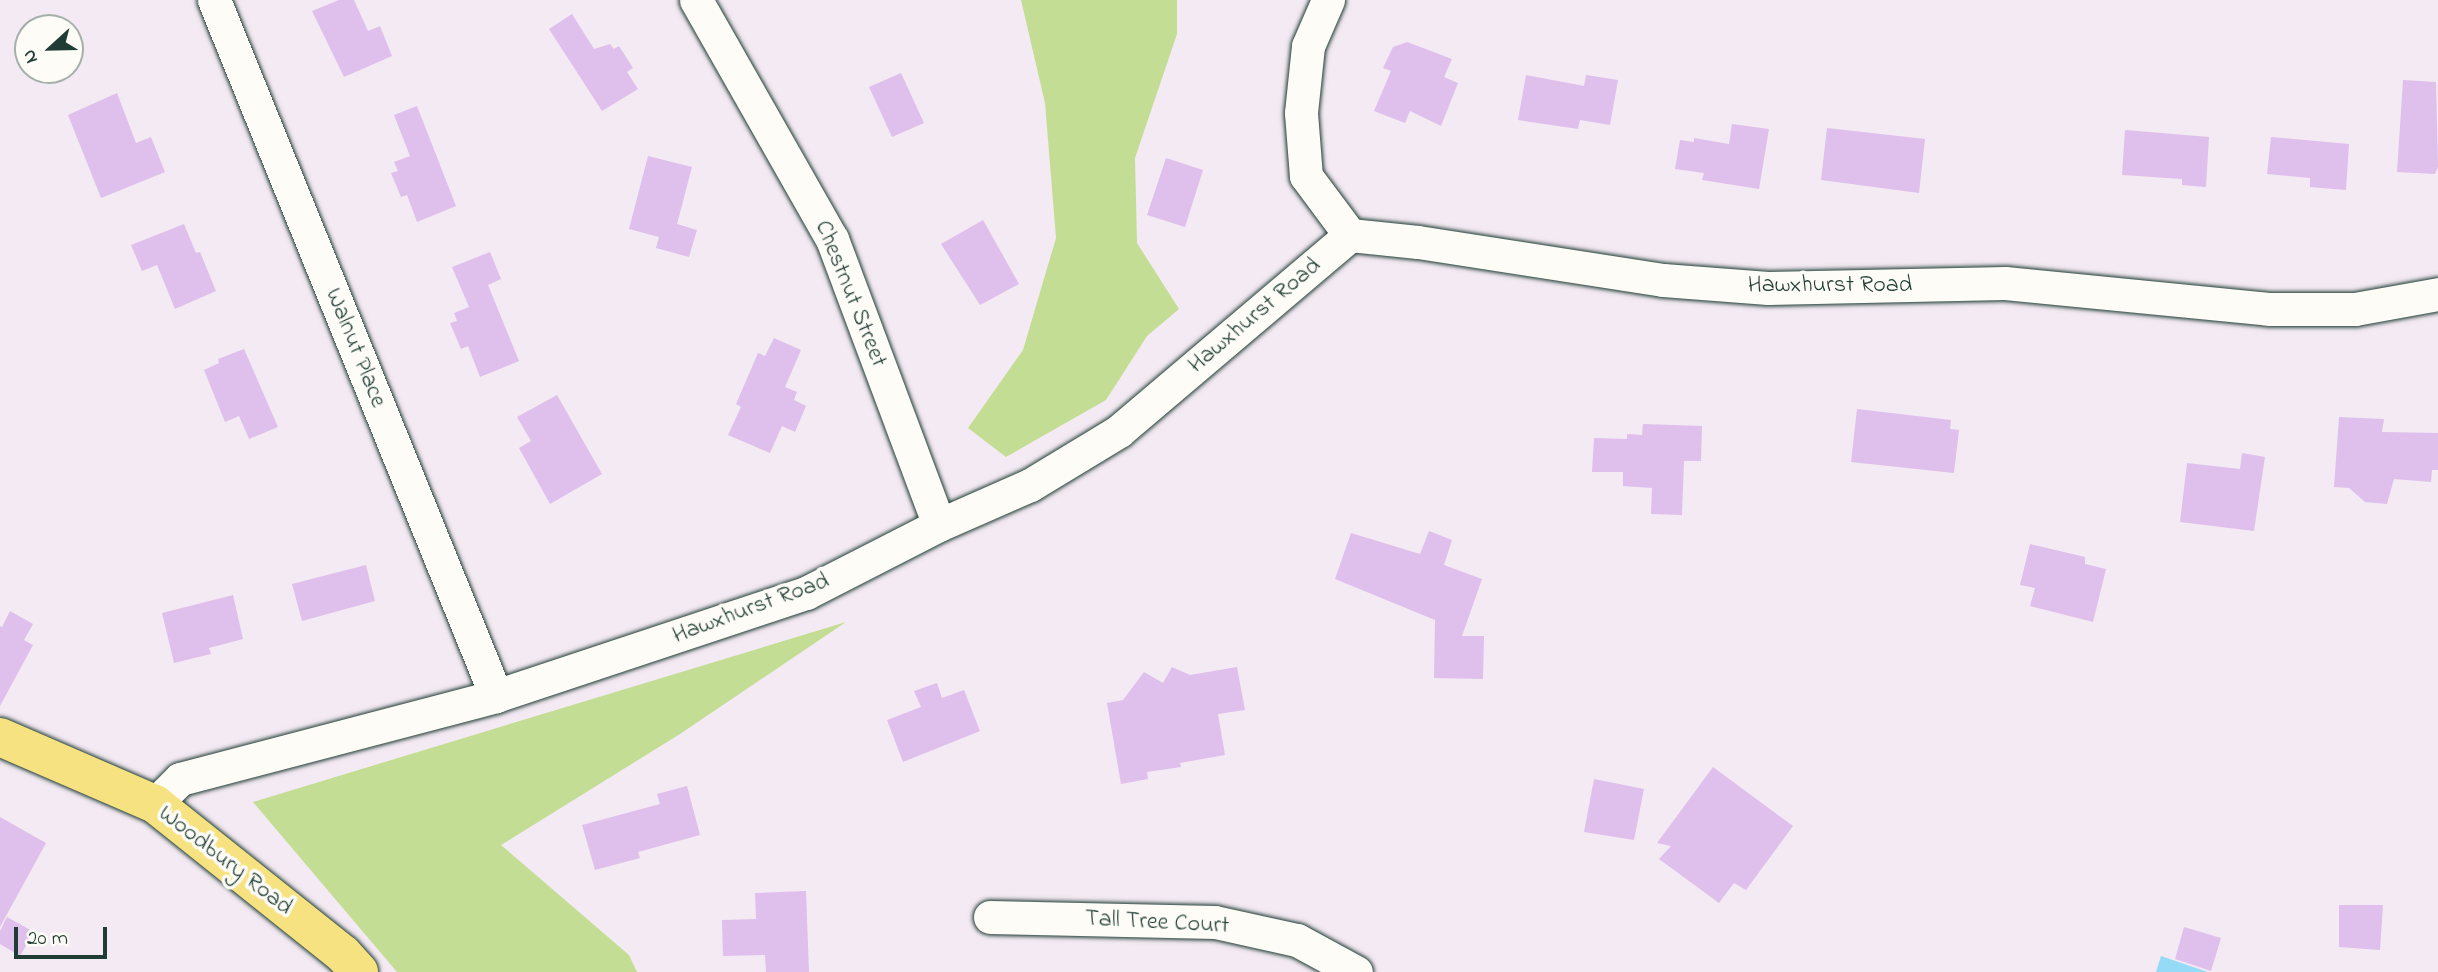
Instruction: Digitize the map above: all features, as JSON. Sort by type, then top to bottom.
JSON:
[{"type":"main road","name":"Woodbury Road","points":[[0,737],[155,804],[343,954],[359,972]]},
{"type":"street","name":"Walnut Place","points":[[214,0],[496,696]]},
{"type":"street","name":"Chestnut Street","points":[[696,0],[832,239],[939,525]]},
{"type":"street","points":[[1328,0],[1308,47],[1301,113],[1306,176],[1350,235]]},
{"type":"street","name":"Hawxhurst Road","points":[[155,804],[180,779],[496,696],[806,593],[939,525],[1030,485],[1119,431],[1350,235],[1418,242],[1663,280],[1768,289],[2005,283],[2271,309],[2355,309],[2438,294]]},
{"type":"street","name":"Tall Tree Court","points":[[990,918],[1215,922],[1297,940],[1356,972]]},
{"type":"green space","points":[[1021,0],[1177,0],[1177,34],[1135,158],[1137,243],[1179,309],[1147,336],[1106,400],[1006,457],[968,428],[1023,350],[1056,238],[1045,103]]},
{"type":"green space","points":[[846,622],[680,734],[501,845],[629,955],[637,972],[397,972],[253,802]]},
{"type":"water","points":[[2161,956],[2208,972],[2156,972]]},
{"type":"building","points":[[339,0],[354,0],[368,31],[380,26],[392,56],[344,77],[312,11]]},
{"type":"building","points":[[572,14],[594,49],[610,44],[614,49],[619,46],[633,68],[627,72],[638,89],[602,111],[549,29]]},
{"type":"building","points":[[1407,42],[1452,59],[1444,77],[1458,83],[1441,126],[1410,111],[1405,123],[1374,111],[1391,71],[1383,68],[1393,47]]},
{"type":"building","points":[[901,73],[924,123],[892,137],[869,87]]},
{"type":"building","points":[[1526,75],[1584,86],[1586,75],[1618,80],[1610,125],[1580,120],[1578,129],[1518,120]]},
{"type":"building","points":[[2403,80],[2436,82],[2438,167],[2435,174],[2397,172]]},
{"type":"building","points":[[117,93],[136,143],[151,137],[165,172],[101,198],[68,115]]},
{"type":"building","points":[[417,106],[456,206],[417,222],[407,195],[401,197],[391,173],[398,171],[394,162],[410,156],[394,115]]},
{"type":"building","points":[[1732,124],[1769,129],[1759,189],[1702,180],[1704,173],[1675,169],[1680,140],[1694,142],[1694,138],[1729,144]]},
{"type":"building","points":[[1827,128],[1925,139],[1919,193],[1821,180]]},
{"type":"building","points":[[2125,130],[2209,137],[2206,187],[2182,185],[2182,179],[2122,175]]},
{"type":"building","points":[[2271,137],[2349,144],[2346,190],[2310,187],[2310,178],[2267,174]]},
{"type":"building","points":[[648,156],[692,167],[677,224],[697,230],[689,257],[656,248],[659,237],[629,229]]},
{"type":"building","points":[[1166,158],[1203,170],[1185,227],[1147,215]]},
{"type":"building","points":[[983,220],[1019,284],[980,305],[941,244]]},
{"type":"building","points":[[184,224],[196,253],[200,252],[216,291],[175,309],[157,265],[142,271],[131,245]]},
{"type":"building","points":[[490,252],[501,279],[488,285],[519,361],[480,377],[468,346],[461,349],[450,323],[457,321],[454,313],[469,307],[452,267]]},
{"type":"building","points":[[774,338],[801,350],[785,387],[797,392],[794,400],[806,406],[795,432],[782,426],[770,453],[728,435],[741,407],[736,404],[758,353],[765,356]]},
{"type":"building","points":[[244,349],[278,427],[249,439],[239,416],[225,422],[204,370],[219,363],[218,359]]},
{"type":"building","points":[[557,395],[602,474],[550,504],[519,448],[531,441],[517,417]]},
{"type":"building","points":[[1857,409],[1951,420],[1950,429],[1959,430],[1954,473],[1851,462]]},
{"type":"building","points":[[2339,417],[2384,419],[2382,432],[2438,433],[2438,470],[2432,470],[2431,482],[2394,479],[2387,504],[2365,502],[2349,488],[2334,487]]},
{"type":"building","points":[[1643,424],[1702,426],[1701,461],[1684,461],[1682,515],[1651,514],[1652,488],[1623,486],[1623,472],[1592,472],[1594,438],[1627,439],[1627,434],[1642,435]]},
{"type":"building","points":[[2242,453],[2265,457],[2254,531],[2180,522],[2187,463],[2240,469]]},
{"type":"building","points":[[1429,531],[1452,540],[1444,565],[1482,579],[1462,636],[1484,636],[1483,679],[1434,678],[1435,620],[1335,579],[1351,533],[1420,554]]},
{"type":"building","points":[[2030,544],[2085,557],[2085,564],[2106,569],[2093,622],[2030,606],[2035,588],[2020,585]]},
{"type":"building","points":[[366,565],[375,601],[302,621],[292,584]]},
{"type":"building","points":[[233,595],[243,639],[209,648],[211,654],[174,663],[162,613]]},
{"type":"building","points":[[10,611],[33,624],[24,640],[33,645],[0,706],[0,626],[2,627]]},
{"type":"building","points":[[1172,667],[1190,675],[1237,667],[1245,710],[1218,714],[1225,755],[1180,763],[1181,767],[1147,772],[1148,779],[1121,784],[1107,703],[1123,700],[1144,672],[1163,683]]},
{"type":"building","points":[[937,683],[942,698],[964,690],[980,731],[903,762],[887,720],[921,707],[914,691]]},
{"type":"building","points":[[1713,767],[1793,826],[1746,890],[1734,883],[1719,903],[1659,859],[1671,846],[1657,843]]},
{"type":"building","points":[[1594,779],[1644,789],[1634,840],[1584,832]]},
{"type":"building","points":[[687,786],[700,835],[638,852],[640,858],[595,870],[582,825],[660,804],[657,794]]},
{"type":"building","points":[[0,817],[46,843],[0,927]]},
{"type":"building","points":[[806,891],[809,972],[766,972],[765,955],[723,956],[722,920],[756,919],[755,893]]},
{"type":"building","points":[[2339,905],[2383,905],[2380,950],[2339,947]]},
{"type":"building","points":[[7,917],[34,932],[20,956],[0,944],[0,931]]},
{"type":"building","points":[[2184,927],[2221,938],[2211,971],[2175,959]]}]
